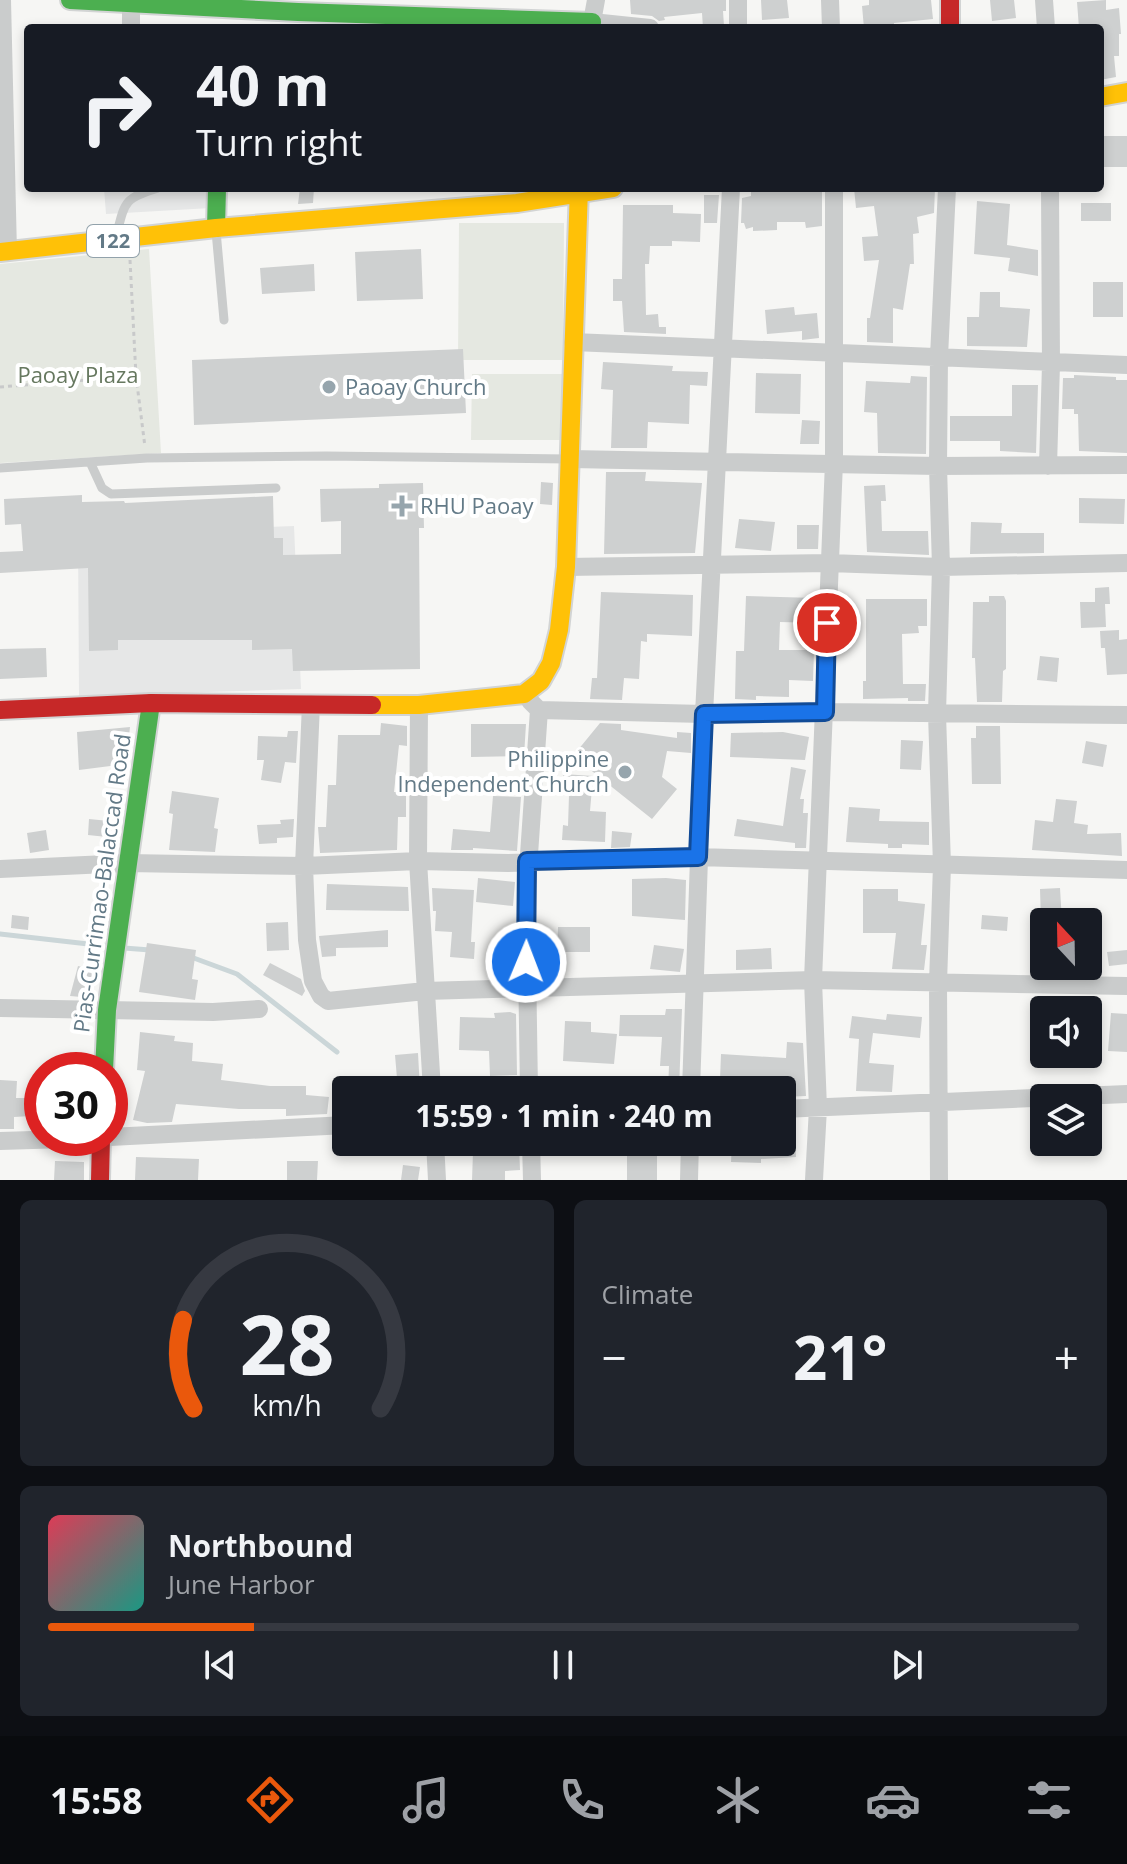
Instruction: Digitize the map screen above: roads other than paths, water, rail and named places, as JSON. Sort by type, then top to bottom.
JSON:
[{"type":"main road","points":[[70,0],[298,6],[576,24]]},
{"type":"main road","points":[[950,0],[950,24]]},
{"type":"main road","points":[[1104,96],[1127,92]]},
{"type":"main road","points":[[216,228],[217,192]]},
{"type":"main road","name":"122","points":[[4,252],[216,228],[517,203],[579,192]]},
{"type":"main road","points":[[0,710],[151,703],[419,705],[524,694],[541,681],[551,663],[559,630],[566,567],[579,192]]},
{"type":"main road","name":"Pias-Currimao-Balaccad Road","points":[[105,1052],[107,1010],[151,703]]},
{"type":"main road","points":[[100,1156],[100,1180]]},
{"type":"street","points":[[2,0],[4,252]]},
{"type":"street","points":[[591,24],[596,0]]},
{"type":"street","points":[[738,0],[738,24]]},
{"type":"street","points":[[830,0],[831,24]]},
{"type":"street","points":[[1044,0],[1046,24]]},
{"type":"street","points":[[131,2],[131,24]]},
{"type":"street","points":[[691,1076],[704,714],[731,192]]},
{"type":"street","points":[[814,1180],[818,1108],[813,980],[834,462],[834,192]]},
{"type":"street","points":[[939,1180],[938,983],[942,865],[937,714],[941,567],[938,466],[939,357],[947,192]]},
{"type":"street","points":[[1048,466],[1050,192]]},
{"type":"street","points":[[573,342],[1127,365]]},
{"type":"street","points":[[571,459],[938,466],[1127,465]]},
{"type":"street","points":[[566,567],[829,563],[941,567],[1127,563]]},
{"type":"street","points":[[524,694],[539,710],[704,714],[1127,715]]},
{"type":"street","points":[[311,704],[304,866],[311,974],[321,996],[328,1001],[425,991],[813,980],[1127,986]]},
{"type":"street","points":[[419,705],[418,861],[431,1076]]},
{"type":"street","points":[[529,1076],[527,861],[539,710]]},
{"type":"street","points":[[0,869],[128,863],[304,866],[698,857],[1127,870]]},
{"type":"street","points":[[0,1008],[213,1012],[259,1009]]},
{"type":"street","points":[[796,1109],[1127,1094]]},
{"type":"street","points":[[128,1136],[332,1126]]},
{"type":"street","points":[[0,1141],[24,1140]]},
{"type":"street","points":[[436,1156],[437,1180]]},
{"type":"street","points":[[531,1156],[532,1180]]},
{"type":"street","points":[[689,1180],[690,1156]]},
{"type":"lane","points":[[122,240],[125,203],[146,192]]},
{"type":"lane","points":[[216,228],[224,320]]},
{"type":"lane","points":[[0,468],[147,458],[341,456],[571,459]]},
{"type":"lane","points":[[90,462],[102,488],[111,494],[276,488]]},
{"type":"waterway","points":[[0,934],[106,946]]},
{"type":"waterway","points":[[124,948],[150,950]]},
{"type":"waterway","points":[[191,957],[237,974],[337,1052]]},
{"type":"place","name":"Paoay Church","points":[[329,387]]},
{"type":"place","name":"RHU Paoay","points":[[402,506]]},
{"type":"place","name":"Philippine Independent Church","points":[[625,772]]},
{"type":"park label","name":"Paoay Plaza","points":[[78,375]]}]
